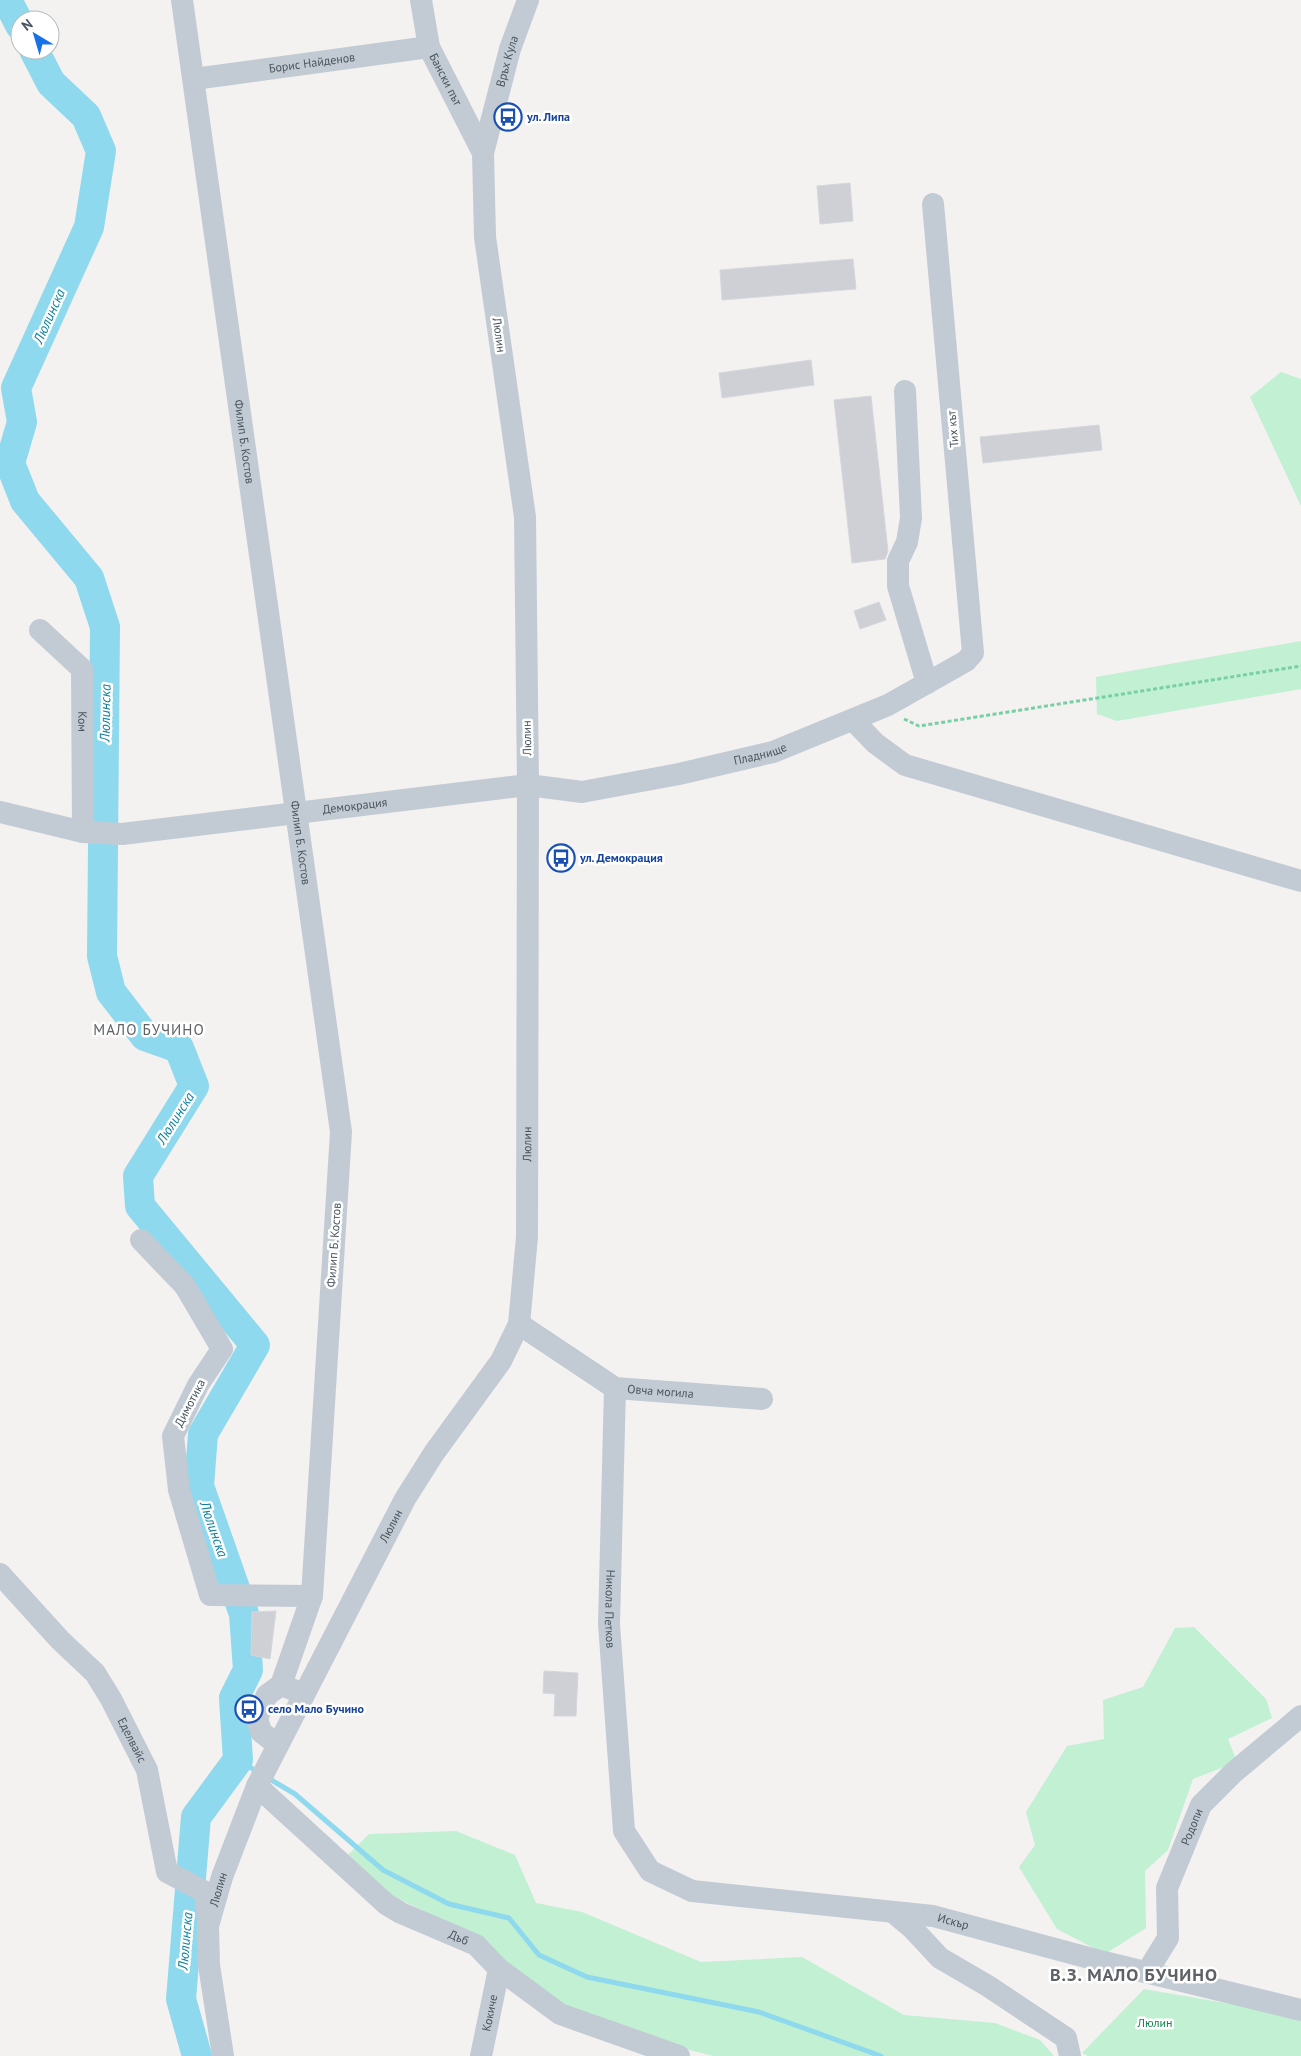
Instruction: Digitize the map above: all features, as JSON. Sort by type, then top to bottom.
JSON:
[{"type":"street","name":"Филип Б. Костов","points":[[182,0],[298,812],[341,1132],[312,1596],[281,1685]]},
{"type":"street","name":"Бански път","points":[[421,0],[428,47],[483,153]]},
{"type":"street","name":"Връх Кула","points":[[483,153],[510,49],[528,0]]},
{"type":"street","name":"Борис Найденов","points":[[194,79],[428,47]]},
{"type":"street","name":"Люлин","points":[[223,2056],[209,1965],[208,1926],[222,1877],[257,1786],[404,1499],[434,1453],[501,1361],[520,1324],[526,1237],[528,784],[525,517],[485,236],[483,153]]},
{"type":"street","name":"Тих кът","points":[[933,204],[973,654]]},
{"type":"street","points":[[905,392],[911,518],[907,542],[898,561],[898,586],[927,683]]},
{"type":"street","name":"Ком","points":[[40,630],[82,669],[83,832]]},
{"type":"street","name":"Пладнище","points":[[528,784],[582,792],[679,774],[773,752],[854,721],[888,705],[966,661],[973,654]]},
{"type":"street","points":[[854,721],[875,743],[906,764],[1301,881]]},
{"type":"street","name":"Демокрация","points":[[0,812],[83,832],[122,834],[528,784]]},
{"type":"street","name":"Димотика","points":[[140,1240],[185,1286],[222,1349],[198,1385],[173,1436],[179,1490],[210,1595],[312,1596]]},
{"type":"street","name":"Овча могила","points":[[520,1324],[615,1388],[762,1399]]},
{"type":"street","name":"Никола Петков","points":[[615,1388],[609,1624],[624,1831]]},
{"type":"street","name":"Еделвайс","points":[[0,1574],[60,1640],[95,1673],[111,1699],[147,1770],[167,1872],[205,1892],[208,1926]]},
{"type":"street","points":[[278,1745],[261,1732],[257,1718],[267,1695],[281,1685],[305,1694]]},
{"type":"street","name":"Родопи","points":[[1147,1972],[1168,1938],[1167,1888],[1201,1805],[1233,1773],[1301,1716]]},
{"type":"street","name":"Дъб","points":[[257,1786],[386,1904],[401,1913],[476,1945],[499,1969],[560,2014],[679,2056]]},
{"type":"street","name":"Искър","points":[[624,1831],[650,1871],[692,1891],[933,1916],[1301,2010]]},
{"type":"street","points":[[893,1912],[912,1928],[940,1958],[988,1986],[1066,2038],[1070,2056]]},
{"type":"street","name":"Кокиче","points":[[481,2056],[499,1969]]},
{"type":"path","points":[[888,705],[904,719],[919,726],[1301,666]]},
{"type":"green space","points":[[1281,372],[1301,379],[1301,506],[1250,397]]},
{"type":"green space","points":[[1301,641],[1301,689],[1117,721],[1097,714],[1096,677]]},
{"type":"green space","points":[[1194,1627],[1266,1699],[1272,1718],[1228,1739],[1237,1762],[1193,1779],[1168,1850],[1145,1871],[1146,1928],[1105,1954],[1057,1929],[1019,1867],[1035,1845],[1026,1812],[1067,1746],[1104,1739],[1103,1700],[1143,1687],[1175,1628]]},
{"type":"green space","points":[[456,1831],[515,1855],[536,1903],[582,1912],[701,1962],[802,1957],[904,2015],[995,2023],[1040,2040],[1054,2056],[713,2056],[670,2045],[542,1996],[485,1941],[391,1895],[348,1855],[369,1834]]},
{"type":"green space","name":"Люлин","points":[[1144,1989],[1237,2005],[1301,2019],[1301,2056],[1088,2056],[1082,2053]]},
{"type":"building","points":[[850,183],[853,221],[820,224],[817,186]]},
{"type":"building","points":[[853,259],[856,289],[722,300],[720,270]]},
{"type":"building","points":[[811,360],[814,385],[722,398],[719,373]]},
{"type":"building","points":[[871,396],[888,551],[885,559],[852,563],[834,400]]},
{"type":"building","points":[[1099,425],[1102,450],[983,463],[980,437]]},
{"type":"building","points":[[879,602],[886,620],[860,629],[854,611]]},
{"type":"building","points":[[276,1611],[270,1659],[251,1655],[252,1612]]},
{"type":"building","points":[[544,1671],[578,1673],[576,1716],[554,1716],[555,1694],[543,1693]]},
{"type":"waterway","name":"Люлинска","points":[[7,0],[12,10]]},
{"type":"waterway","name":"Люлинска","points":[[39,60],[51,83],[86,116],[101,151],[89,227],[16,388],[22,422],[10,463],[25,501],[89,578],[105,627],[102,956],[111,992],[145,1036],[179,1048],[194,1086],[138,1176],[140,1206],[255,1345],[203,1434],[199,1486],[244,1614],[248,1670],[234,1698],[238,1760],[196,1817],[181,1999],[197,2056]]},
{"type":"waterway","points":[[238,1760],[258,1772]]},
{"type":"waterway","points":[[268,1778],[295,1794],[383,1870],[449,1904],[509,1918],[539,1955],[587,1977],[759,2012],[881,2056]]},
{"type":"place","name":"ул. Липа","points":[[508,117]]},
{"type":"place","name":"ул. Демокрация","points":[[561,858]]},
{"type":"place","name":"село Мало Бучино","points":[[249,1709]]},
{"type":"district","name":"МАЛО БУЧИНО","points":[[149,1030]]},
{"type":"district","name":"В.З. МАЛО БУЧИНО","points":[[1134,1975]]}]
